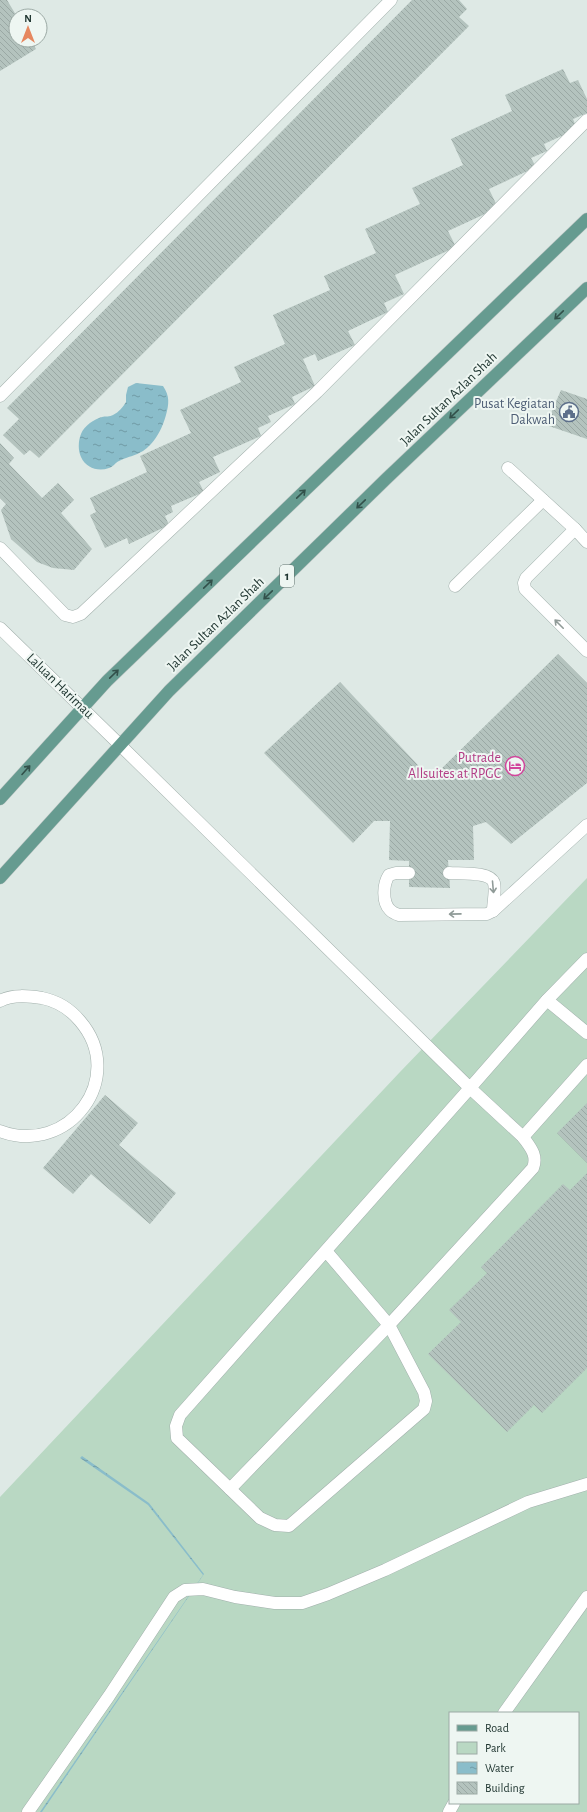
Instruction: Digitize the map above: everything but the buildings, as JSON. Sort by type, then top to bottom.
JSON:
[{"type":"main road","points":[[0,799],[107,681],[587,219]]},
{"type":"main road","name":"Jalan Sultan Azlan Shah","points":[[0,878],[119,744],[170,691],[375,490],[587,288]]},
{"type":"street","points":[[0,396],[391,0]]},
{"type":"street","points":[[0,548],[65,615],[73,616],[81,614],[317,392],[587,120]]},
{"type":"street","points":[[508,468],[575,529],[587,542]]},
{"type":"street","points":[[455,586],[543,500]]},
{"type":"street","points":[[575,529],[526,578],[524,583],[525,589],[587,652]]},
{"type":"street","name":"Laluan Harimau","points":[[0,628],[83,707],[470,1088],[523,1136],[535,1155],[536,1162],[533,1168],[389,1325],[230,1489]]},
{"type":"street","points":[[409,873],[396,873],[389,875],[385,881],[385,903],[391,911],[399,915],[487,914],[493,912],[587,825]]},
{"type":"street","points":[[449,873],[483,874],[490,877],[494,882],[493,912]]},
{"type":"street","points":[[326,1251],[389,1325],[424,1392],[426,1401],[424,1409],[289,1526],[274,1525],[260,1518],[176,1438],[176,1426],[180,1415],[547,1000],[587,959]]},
{"type":"street","points":[[0,1001],[4,999],[28,996],[52,1000],[72,1012],[88,1030],[97,1053],[97,1077],[90,1099],[76,1117],[57,1130],[35,1136],[12,1136],[0,1131]]},
{"type":"street","points":[[547,1000],[587,1033]]},
{"type":"street","points":[[523,1136],[587,1065]]},
{"type":"street","points":[[28,1812],[109,1696],[174,1597],[185,1590],[203,1589],[235,1597],[274,1603],[302,1603],[328,1594],[385,1570],[528,1502],[587,1484]]},
{"type":"street","points":[[505,1712],[587,1597]]},
{"type":"green space","points":[[587,878],[587,1812],[0,1812],[0,1497],[400,1072]]},
{"type":"water","points":[[136,383],[163,386],[167,393],[167,411],[158,434],[151,444],[143,451],[119,461],[110,467],[101,470],[89,466],[83,461],[79,452],[79,440],[82,431],[96,419],[112,416],[119,411],[126,402],[128,387]]},
{"type":"water","points":[[82,1456],[149,1503],[204,1574],[42,1812],[40,1812],[203,1575],[148,1505],[80,1458]]},
{"type":"place","name":"Pusat Kegiatan Dakwah","points":[[569,412]]},
{"type":"place","name":"Putrade Allsuites at RPGC","points":[[515,766]]}]
